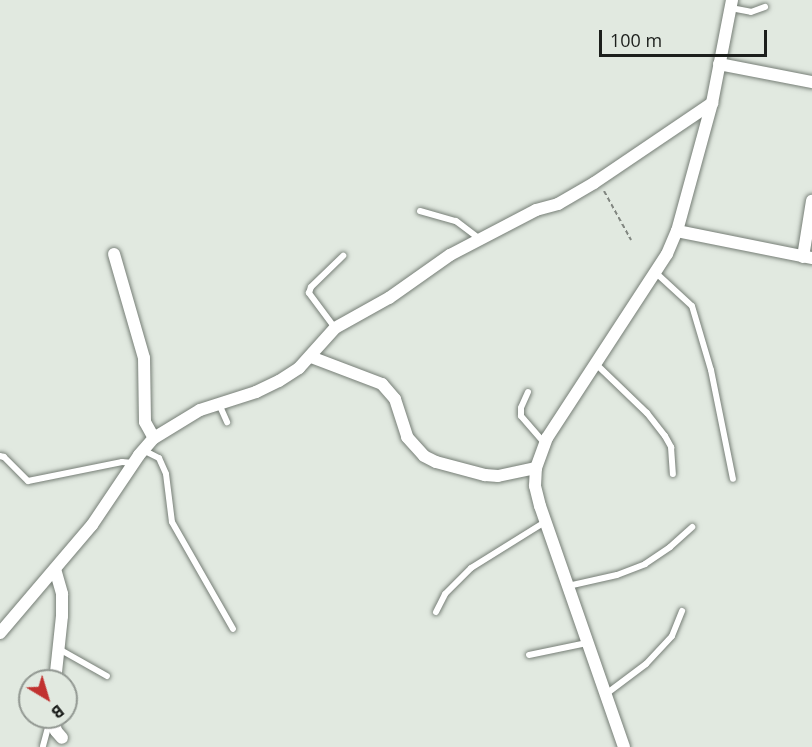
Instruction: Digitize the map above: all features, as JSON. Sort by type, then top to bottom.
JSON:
[{"type":"street","points":[[624,747],[545,522],[535,486],[536,468],[545,442],[655,272],[677,231],[712,103],[731,4]]},
{"type":"street","points":[[719,64],[812,82]]},
{"type":"street","points":[[0,633],[92,525],[133,463],[154,438],[190,415],[268,387],[299,368],[334,328],[389,298],[450,255],[536,210],[558,204],[598,181],[712,103]]},
{"type":"street","points":[[677,231],[807,257],[812,201]]},
{"type":"street","points":[[114,254],[144,358],[145,422],[154,438]]},
{"type":"street","points":[[311,357],[382,384],[395,399],[407,437],[424,456],[436,462],[485,475],[498,476],[536,468]]},
{"type":"street","points":[[55,569],[62,594],[57,669]]},
{"type":"street","points":[[55,729],[62,738]]},
{"type":"lane","points":[[731,4],[751,12],[765,6]]},
{"type":"lane","points":[[420,211],[456,221],[481,239]]},
{"type":"lane","points":[[334,328],[309,293],[311,287],[343,256]]},
{"type":"lane","points":[[655,272],[692,306],[711,370],[733,479]]},
{"type":"lane","points":[[596,363],[647,413],[664,436],[671,447],[674,474]]},
{"type":"lane","points":[[528,392],[520,416],[545,442]]},
{"type":"lane","points":[[219,404],[227,422]]},
{"type":"lane","points":[[143,450],[159,458],[166,474],[172,522],[233,629]]},
{"type":"lane","points":[[0,456],[4,457],[28,481],[122,462],[133,463]]},
{"type":"lane","points":[[436,612],[445,594],[471,568],[545,522]]},
{"type":"lane","points":[[568,586],[618,574],[645,564],[670,547],[692,527]]},
{"type":"lane","points":[[606,694],[646,664],[672,636],[682,611]]},
{"type":"lane","points":[[529,655],[588,643]]},
{"type":"lane","points":[[58,648],[107,676]]},
{"type":"lane","points":[[43,746],[48,729]]},
{"type":"path","points":[[598,181],[631,240]]}]
